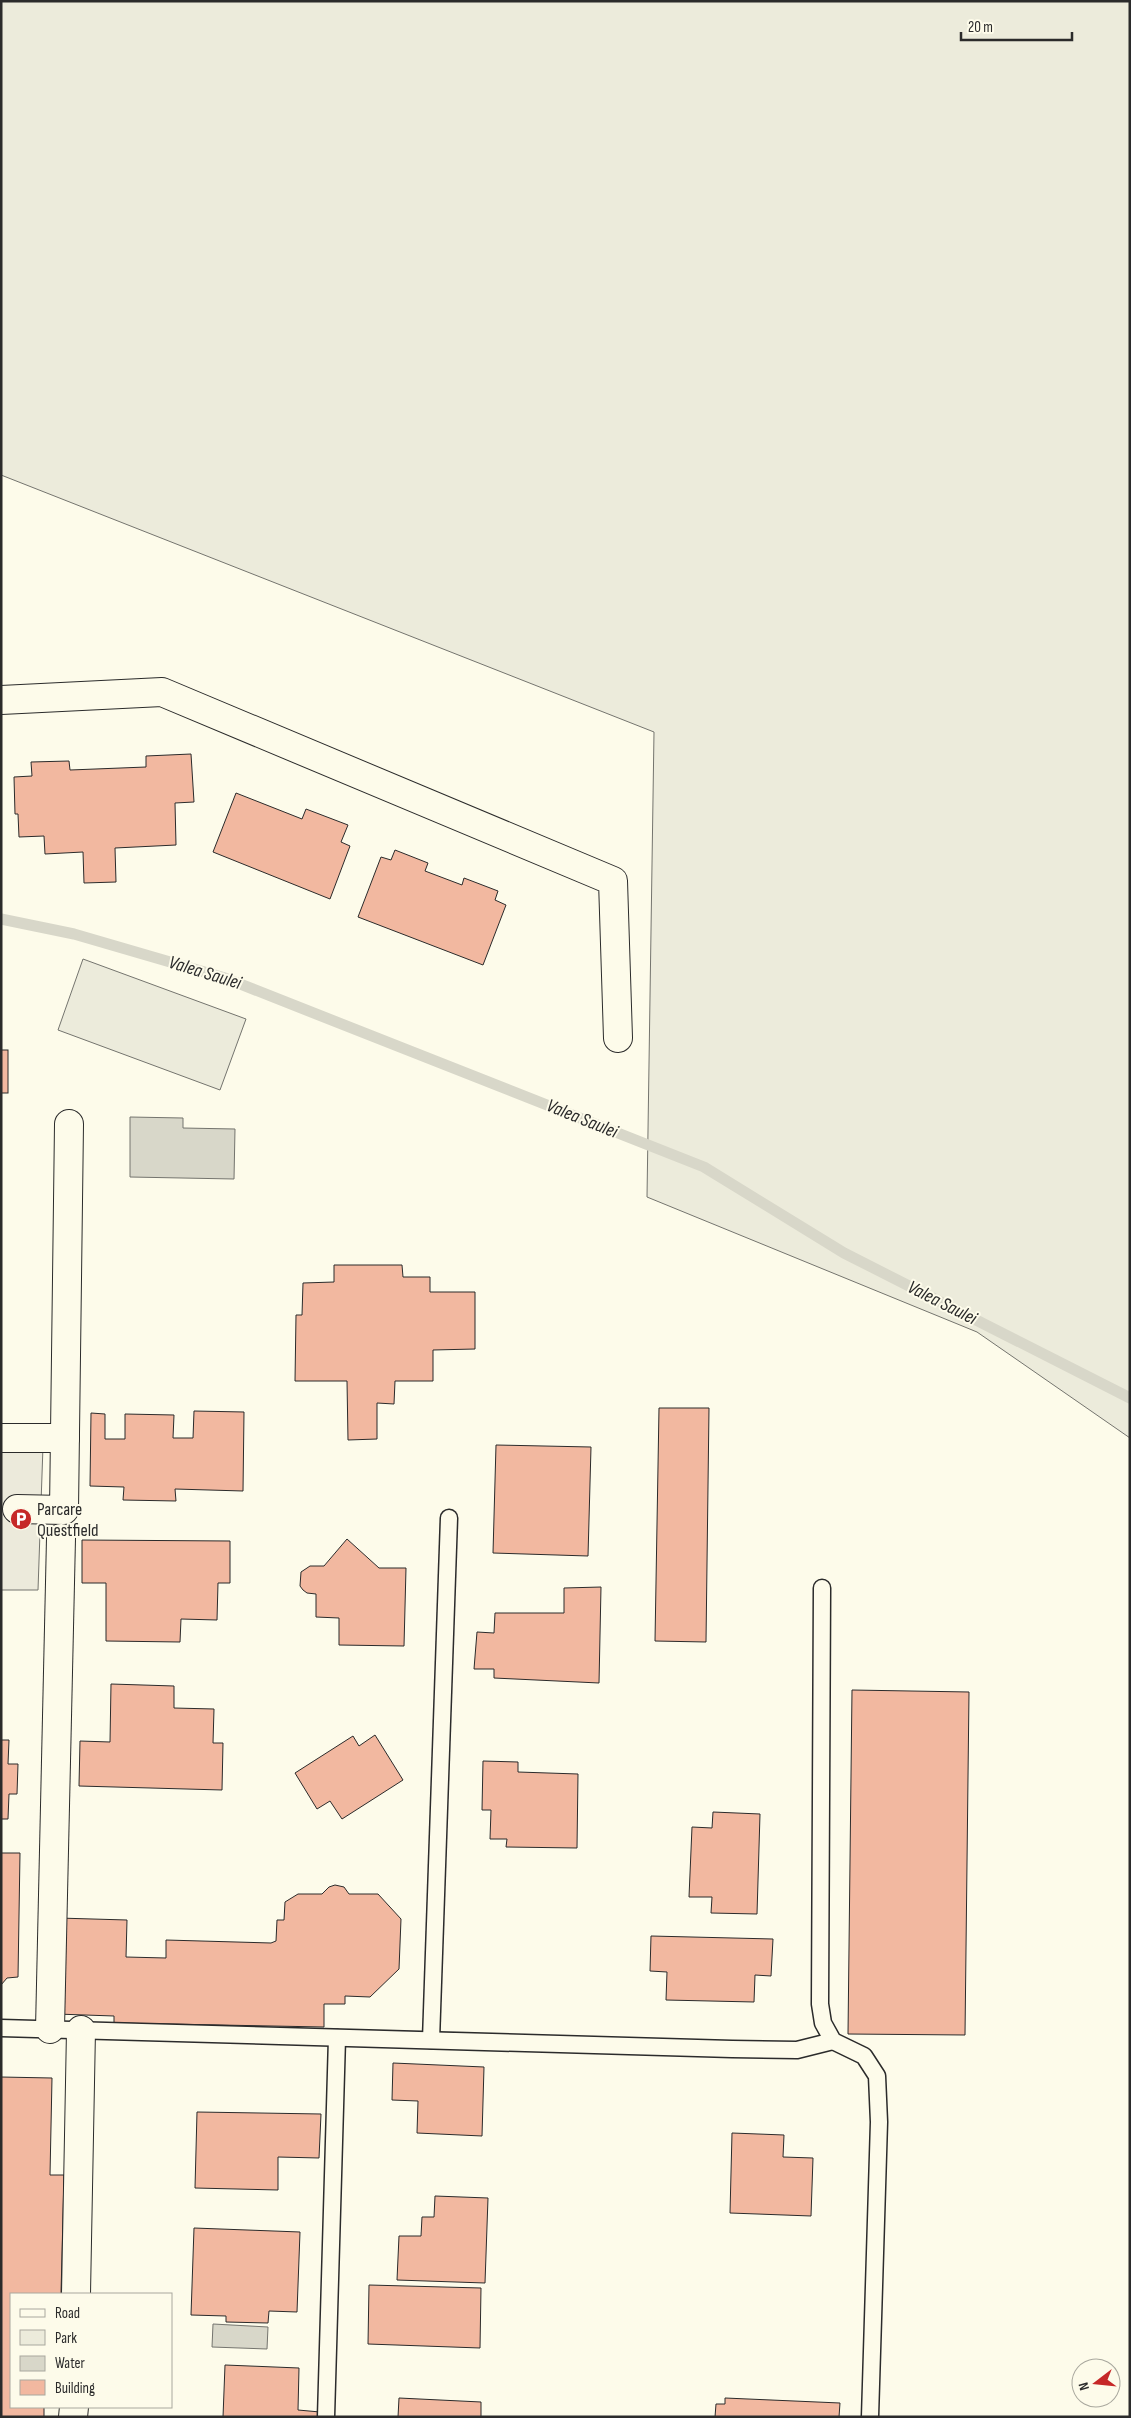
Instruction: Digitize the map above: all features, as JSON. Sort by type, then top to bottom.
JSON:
[{"type":"street","points":[[1,700],[162,692],[613,881],[618,1038]]},
{"type":"street","points":[[17,1509],[64,1510],[69,1124]]},
{"type":"street","points":[[1,1438],[65,1438]]},
{"type":"street","points":[[50,2029],[61,1538]]},
{"type":"street","points":[[76,2293],[82,2030]]},
{"type":"lane","points":[[431,2040],[449,1518]]},
{"type":"lane","points":[[822,1588],[820,2004],[823,2023],[833,2041],[864,2056],[877,2076],[879,2122],[870,2417]]},
{"type":"lane","points":[[1,2028],[760,2050],[797,2050],[833,2041]]},
{"type":"lane","points":[[326,2417],[337,2038]]},
{"type":"green space","points":[[1,1],[1130,1],[1130,1438],[977,1332],[647,1197],[654,732],[1,475]]},
{"type":"green space","points":[[83,959],[246,1019],[220,1090],[58,1030]]},
{"type":"shaded area","name":"Parcare Questfield","points":[[43,1446],[38,1590],[1,1590],[1,1448]]},
{"type":"water","points":[[130,1117],[183,1118],[183,1128],[235,1129],[234,1179],[130,1177]]},
{"type":"water","points":[[213,2324],[268,2327],[267,2349],[212,2347]]},
{"type":"building","points":[[191,754],[194,802],[175,803],[176,845],[115,848],[116,882],[84,883],[83,852],[45,854],[44,836],[19,837],[18,814],[15,814],[14,777],[32,776],[31,762],[69,761],[70,770],[146,767],[146,756]]},
{"type":"building","points":[[236,793],[302,819],[306,809],[348,825],[341,842],[350,846],[330,899],[213,852]]},
{"type":"building","points":[[395,850],[428,863],[425,871],[462,885],[464,878],[498,891],[495,900],[506,905],[483,965],[358,917],[381,857],[391,860]]},
{"type":"building","points":[[1,1050],[8,1050],[8,1093],[1,1093]]},
{"type":"building","points":[[334,1265],[402,1265],[403,1277],[430,1277],[430,1292],[475,1292],[475,1349],[433,1350],[433,1381],[395,1381],[394,1404],[377,1403],[377,1439],[348,1440],[347,1381],[295,1381],[296,1315],[302,1315],[303,1283],[334,1282]]},
{"type":"building","points":[[659,1408],[709,1408],[706,1642],[655,1641]]},
{"type":"building","points":[[194,1411],[244,1412],[243,1491],[175,1489],[176,1501],[123,1500],[124,1487],[90,1486],[91,1413],[105,1414],[105,1439],[125,1439],[125,1414],[174,1415],[173,1438],[193,1438]]},
{"type":"building","points":[[496,1445],[591,1447],[588,1556],[493,1553]]},
{"type":"building","points":[[347,1539],[379,1568],[406,1568],[404,1646],[339,1645],[339,1618],[316,1617],[316,1594],[307,1593],[300,1586],[301,1572],[310,1566],[324,1566]]},
{"type":"building","points":[[82,1540],[230,1541],[230,1583],[218,1583],[217,1620],[181,1619],[180,1642],[106,1641],[106,1583],[82,1583]]},
{"type":"building","points":[[601,1587],[599,1683],[494,1678],[494,1669],[474,1669],[477,1632],[494,1633],[495,1613],[564,1613],[564,1588]]},
{"type":"building","points":[[111,1684],[174,1686],[174,1708],[214,1709],[213,1743],[223,1743],[222,1790],[79,1786],[80,1741],[110,1742]]},
{"type":"building","points":[[852,1690],[969,1692],[965,2035],[848,2034]]},
{"type":"building","points":[[375,1735],[403,1780],[342,1819],[330,1801],[317,1809],[295,1773],[353,1736],[359,1746]]},
{"type":"building","points":[[1,1740],[9,1740],[8,1764],[18,1764],[17,1794],[9,1794],[8,1819],[1,1819]]},
{"type":"building","points":[[483,1761],[518,1762],[518,1772],[578,1774],[577,1848],[506,1847],[507,1839],[490,1839],[491,1810],[482,1810]]},
{"type":"building","points":[[713,1812],[760,1814],[757,1914],[711,1913],[712,1897],[689,1897],[692,1827],[712,1828]]},
{"type":"building","points":[[1,1853],[20,1853],[18,1977],[7,1978],[1,1985]]},
{"type":"building","points":[[335,1885],[344,1887],[349,1894],[378,1894],[401,1919],[399,1969],[370,1997],[345,1996],[345,2004],[324,2004],[324,2027],[114,2023],[114,2016],[56,2014],[58,1918],[127,1920],[126,1957],[166,1958],[166,1940],[271,1943],[276,1941],[277,1920],[284,1920],[285,1902],[298,1894],[322,1894],[329,1887]]},
{"type":"building","points":[[651,1936],[773,1939],[771,1976],[755,1975],[754,2002],[666,2000],[667,1972],[650,1971]]},
{"type":"building","points":[[393,2063],[484,2067],[482,2136],[417,2133],[418,2101],[392,2100]]},
{"type":"building","points":[[1,2077],[52,2078],[50,2175],[64,2175],[61,2293],[10,2293],[10,2408],[44,2408],[44,2417],[1,2417]]},
{"type":"building","points":[[197,2112],[321,2114],[319,2158],[278,2157],[278,2190],[195,2188]]},
{"type":"building","points":[[732,2133],[784,2135],[783,2157],[813,2158],[811,2216],[730,2213]]},
{"type":"building","points":[[435,2196],[488,2198],[485,2283],[397,2280],[399,2236],[421,2236],[422,2217],[434,2217]]},
{"type":"building","points":[[194,2228],[300,2232],[297,2312],[269,2311],[268,2323],[226,2322],[226,2316],[191,2315]]},
{"type":"building","points":[[369,2285],[481,2288],[480,2348],[368,2344]]},
{"type":"building","points":[[225,2365],[299,2368],[298,2410],[320,2412],[319,2417],[223,2417]]},
{"type":"building","points":[[399,2398],[481,2402],[481,2417],[398,2417]]},
{"type":"building","points":[[725,2398],[840,2403],[839,2417],[715,2417],[716,2404],[725,2404]]},
{"type":"waterway","name":"Valea Saulei","points":[[1,919],[74,934],[225,978],[704,1167],[844,1253],[1130,1398]]},
{"type":"place","name":"Parcare Questfield","points":[[21,1519]]}]
